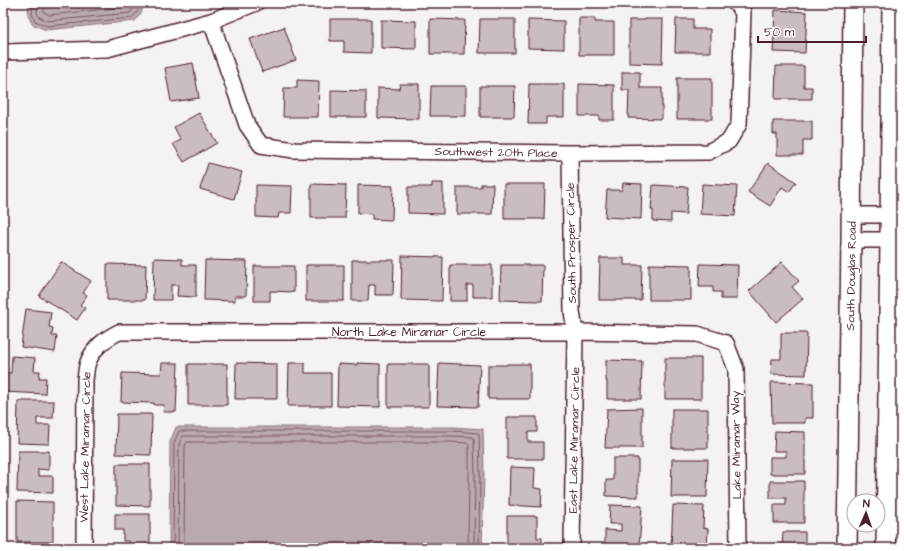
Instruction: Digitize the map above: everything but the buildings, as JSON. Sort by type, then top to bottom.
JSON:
[{"type":"main road","name":"South Douglas Road","points":[[847,548],[853,3]]},
{"type":"main road","points":[[886,548],[896,240],[892,3]]},
{"type":"street","points":[[3,52],[107,49],[211,21],[256,3]]},
{"type":"street","name":"Southwest 20th Place","points":[[211,21],[247,125],[261,145],[294,150],[570,153],[708,152],[729,141],[739,124],[743,12],[735,3]]},
{"type":"street","name":"South Prosper Circle","points":[[570,153],[572,311],[575,332]]},
{"type":"street","points":[[851,215],[896,215]]},
{"type":"street","points":[[851,240],[896,240]]},
{"type":"street","name":"North Lake Miramar Circle","points":[[95,348],[107,338],[119,332],[575,332],[697,334],[726,343]]},
{"type":"street","name":"East Lake Miramar Circle","points":[[572,548],[575,332]]},
{"type":"street","name":"Lake Miramar Way","points":[[726,343],[736,370],[738,548]]},
{"type":"street","name":"West Lake Miramar Circle","points":[[84,548],[85,380],[88,362],[95,348]]},
{"type":"shaded area","points":[[901,34],[901,190],[900,190]]},
{"type":"water","points":[[29,3],[142,3],[142,12],[135,21],[46,30],[32,24],[28,15]]},
{"type":"water","points":[[176,427],[453,427],[483,429],[484,474],[482,548],[169,548],[170,442]]}]
